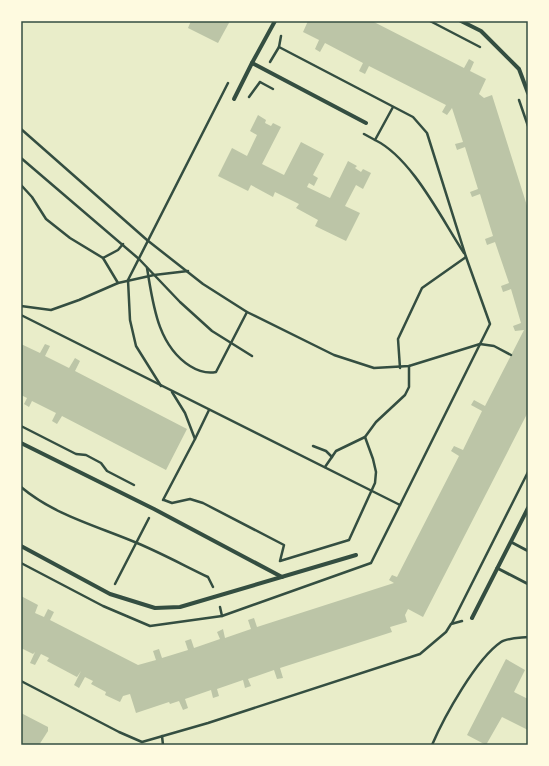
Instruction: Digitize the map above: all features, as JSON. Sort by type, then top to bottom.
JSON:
[{"type":"street","points":[[234,99],[275,21]]},
{"type":"street","points":[[461,21],[481,31],[519,69],[528,93]]},
{"type":"street","points":[[252,63],[366,123]]},
{"type":"street","points":[[21,443],[154,509],[282,577]]},
{"type":"street","points":[[472,618],[528,508]]},
{"type":"street","points":[[21,546],[110,594],[155,608],[180,607],[356,555]]},
{"type":"lane","points":[[511,542],[528,551]]},
{"type":"lane","points":[[498,568],[528,584]]},
{"type":"path","points":[[430,21],[481,47]]},
{"type":"path","points":[[21,315],[400,505],[490,324],[466,257],[427,133],[413,117],[279,47],[283,31]]},
{"type":"path","points":[[162,386],[136,346],[130,320],[128,280],[229,80]]},
{"type":"path","points":[[518,97],[528,126]]},
{"type":"path","points":[[393,107],[375,140],[387,146],[408,165],[466,257]]},
{"type":"path","points":[[21,129],[148,240],[189,271],[203,284],[247,312],[334,355],[374,368],[400,368],[409,366],[480,344],[494,346],[510,355]]},
{"type":"path","points":[[21,158],[123,244],[185,307],[212,331],[252,356]]},
{"type":"path","points":[[21,185],[32,197],[46,219],[70,238],[89,248],[103,258],[118,283]]},
{"type":"path","points":[[103,258],[118,250],[123,244]]},
{"type":"path","points":[[400,368],[398,339],[422,288],[466,257]]},
{"type":"path","points":[[147,267],[159,326],[166,344],[182,361],[198,371],[210,374],[216,372],[230,342],[247,312]]},
{"type":"path","points":[[21,306],[51,310],[128,280],[189,271]]},
{"type":"path","points":[[325,467],[336,452],[365,437],[376,422],[405,396],[409,386],[409,366]]},
{"type":"path","points":[[172,392],[185,413],[195,439]]},
{"type":"path","points":[[103,606],[154,509],[163,500],[209,410]]},
{"type":"path","points":[[21,426],[76,454],[86,455],[101,463],[107,471],[135,485]]},
{"type":"path","points":[[156,496],[172,503],[190,499],[203,503],[284,545],[280,561],[349,540],[376,483],[376,472],[365,437]]},
{"type":"path","points":[[313,446],[326,451],[332,457]]},
{"type":"path","points":[[21,681],[119,732],[142,742],[420,654],[446,632],[451,624],[528,472]]},
{"type":"path","points":[[21,487],[34,498],[88,525],[136,543],[208,578],[217,596],[222,616]]},
{"type":"path","points":[[451,624],[472,618]]},
{"type":"path","points":[[432,745],[440,726],[481,660],[502,641],[528,637]]},
{"type":"path","points":[[162,736],[163,745]]},
{"type":"building","points":[[191,21],[230,21],[218,43],[188,28]]},
{"type":"building","points":[[308,21],[372,21],[464,68],[469,59],[474,62],[470,71],[486,79],[479,94],[484,98],[492,95],[528,209],[528,412],[423,617],[408,609],[405,615],[407,622],[390,627],[392,632],[280,668],[283,678],[277,679],[274,670],[248,679],[251,686],[245,688],[243,680],[217,689],[219,696],[213,698],[211,690],[185,699],[188,708],[183,710],[179,701],[170,704],[169,702],[136,713],[130,694],[123,696],[120,702],[105,695],[106,692],[91,684],[93,681],[85,677],[79,688],[74,685],[81,671],[77,677],[47,661],[49,658],[41,654],[35,665],[30,663],[35,652],[33,654],[21,648],[21,596],[38,605],[35,613],[44,617],[48,609],[54,612],[50,620],[138,665],[156,660],[153,651],[159,649],[162,658],[188,650],[185,641],[191,639],[194,648],[220,639],[217,632],[223,629],[225,638],[251,629],[248,620],[254,618],[257,627],[394,583],[389,580],[392,575],[397,577],[459,456],[451,451],[454,446],[463,450],[482,411],[471,405],[474,400],[485,406],[524,330],[515,331],[513,326],[521,323],[511,289],[503,292],[501,286],[509,283],[495,242],[487,245],[485,239],[493,236],[480,194],[472,197],[470,192],[478,189],[465,147],[457,150],[455,144],[463,142],[452,108],[447,115],[442,112],[446,105],[369,66],[365,74],[359,71],[363,63],[325,43],[320,52],[315,49],[319,40],[303,32]]},
{"type":"building","points":[[258,115],[266,120],[265,123],[271,126],[273,123],[281,127],[262,164],[284,175],[301,142],[324,154],[313,175],[318,178],[314,186],[309,183],[307,187],[330,198],[348,161],[357,166],[355,168],[361,172],[363,169],[371,173],[363,189],[356,185],[345,206],[360,213],[346,241],[315,226],[318,220],[296,208],[299,204],[275,192],[273,197],[251,185],[248,191],[218,176],[232,148],[247,156],[257,135],[250,131]]},
{"type":"building","points":[[21,344],[40,353],[45,344],[50,346],[45,356],[69,368],[75,358],[80,361],[75,371],[187,429],[166,470],[62,416],[57,424],[52,421],[56,413],[32,401],[29,407],[24,404],[27,398],[21,395]]},
{"type":"building","points":[[506,659],[525,670],[514,692],[528,699],[528,730],[502,717],[486,745],[467,735]]},
{"type":"building","points":[[21,713],[48,727],[48,731],[39,745],[21,745]]}]
